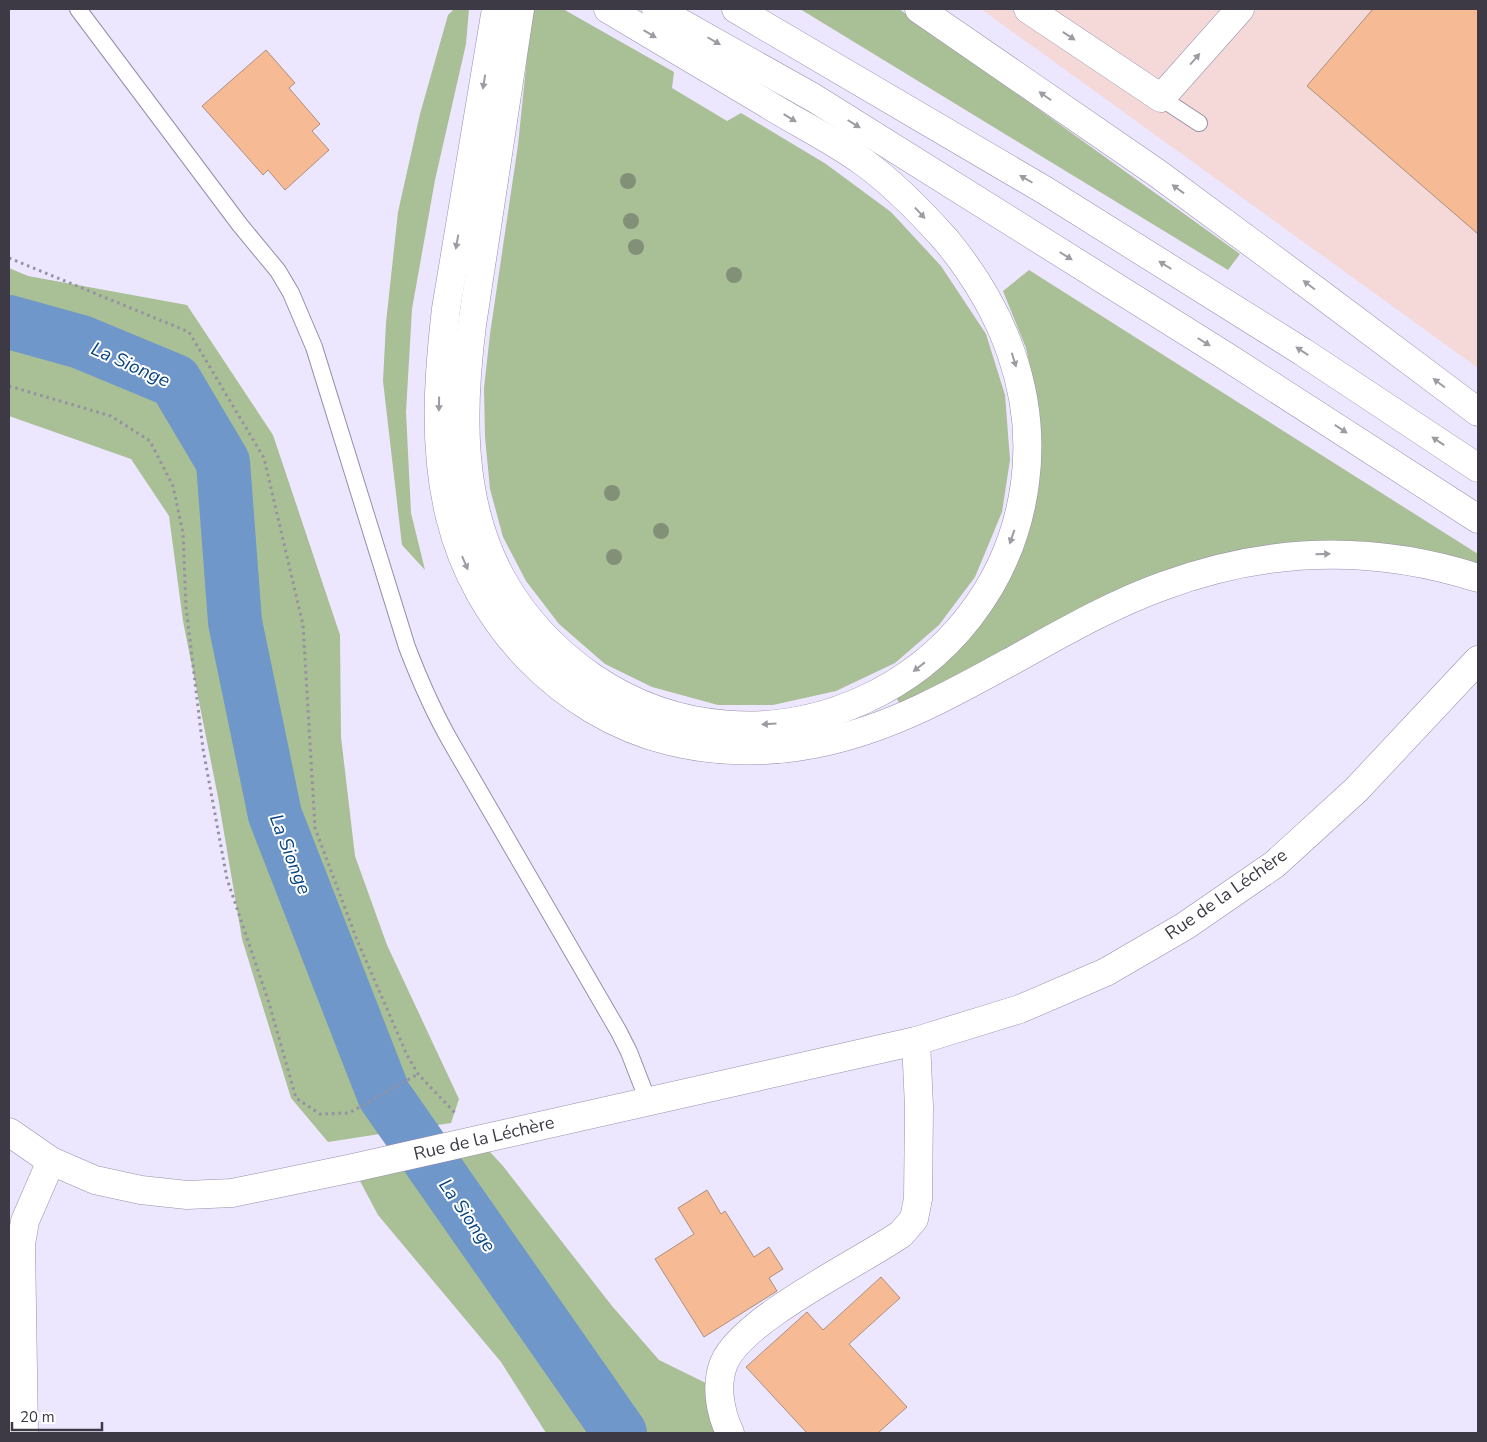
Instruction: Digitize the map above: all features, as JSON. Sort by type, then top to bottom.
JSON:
[{"type":"main road","points":[[520,9],[501,30],[448,300],[442,343],[438,428],[444,490],[450,518],[462,556],[474,583],[494,618],[519,650],[545,674],[571,694],[606,716],[667,741],[710,748],[753,751],[798,747],[854,734],[902,717],[954,692],[1133,598],[1225,566],[1300,555],[1358,555],[1425,564],[1478,578]]},
{"type":"main road","points":[[501,30],[465,397],[466,457],[471,489],[484,537],[503,580],[528,618],[562,654],[598,681],[618,693],[658,710],[699,721],[743,725],[780,724],[846,708],[882,692],[918,668],[939,649],[955,633],[978,604],[992,584],[1005,558],[1020,513],[1028,449],[1022,390],[1008,340],[986,296],[972,274],[944,239],[911,202],[863,162],[608,9]]},
{"type":"main road","points":[[656,9],[822,103],[1233,360],[1478,519]]},
{"type":"main road","points":[[736,9],[1054,196],[1303,352],[1478,468]]},
{"type":"main road","points":[[919,9],[1164,179],[1478,412]]},
{"type":"main road","points":[[1028,9],[1161,98],[1240,9]]},
{"type":"main road","name":"Rue de la Léchère","points":[[9,1132],[51,1161],[95,1180],[141,1190],[187,1195],[232,1193],[353,1168],[916,1041],[1020,1009],[1106,972],[1185,926],[1275,864],[1356,790],[1477,661]]},
{"type":"main road","points":[[730,1433],[723,1413],[720,1377],[724,1364],[733,1348],[767,1318],[792,1301],[901,1234],[914,1218],[918,1199],[920,1171],[916,1041]]},
{"type":"main road","points":[[24,1433],[15,1346],[21,1244],[25,1221],[51,1161]]},
{"type":"lane","points":[[78,9],[240,225],[278,271],[291,293],[314,348],[407,647],[436,716],[619,1032],[629,1052],[648,1102]]},
{"type":"lane","points":[[1161,98],[1199,123]]},
{"type":"path","points":[[9,258],[189,332],[264,458],[303,625],[315,828],[357,940],[407,1055],[418,1074],[478,1139]]},
{"type":"path","points":[[9,386],[111,416],[150,441],[173,486],[183,533],[186,607],[203,748],[227,879],[269,1003],[296,1098],[320,1114],[329,1115],[348,1112],[418,1074]]},
{"type":"shaded area","points":[[981,9],[1478,9],[1478,368]]},
{"type":"green space","points":[[454,9],[469,9],[466,44],[435,180],[412,309],[406,412],[411,513],[425,570],[402,545],[383,381],[386,323],[398,212],[420,114],[448,15]]},
{"type":"green space","points":[[532,9],[563,9],[674,72],[672,88],[727,121],[741,113],[826,164],[891,212],[941,266],[986,334],[1005,395],[1010,460],[1002,512],[975,577],[939,625],[895,663],[836,691],[773,705],[718,705],[652,687],[605,664],[559,624],[526,581],[503,537],[490,489],[485,437],[484,388],[490,334],[518,145]]},
{"type":"green space","points":[[800,9],[899,9],[1240,254],[1228,270]]},
{"type":"green space","points":[[9,268],[28,276],[187,305],[273,435],[340,635],[341,737],[355,856],[387,945],[459,1099],[451,1123],[328,1142],[291,1098],[242,939],[218,797],[183,621],[169,516],[131,459],[9,416]]},
{"type":"green space","points":[[1029,270],[1478,554],[1478,567],[1253,549],[900,704],[895,696],[913,688],[954,653],[996,601],[1028,533],[1041,459],[1038,404],[1026,348],[1003,291]]},
{"type":"green space","points":[[478,1139],[503,1166],[612,1306],[659,1360],[720,1390],[730,1433],[546,1433],[501,1362],[378,1215],[353,1168]]},
{"type":"building","points":[[1373,9],[1478,9],[1478,234],[1307,86]]},
{"type":"building","points":[[266,50],[295,83],[289,88],[320,124],[312,131],[329,150],[285,190],[268,170],[263,175],[202,106]]},
{"type":"building","points":[[707,1190],[721,1214],[725,1211],[754,1257],[769,1247],[783,1269],[769,1278],[777,1291],[704,1337],[655,1259],[694,1234],[678,1208]]},
{"type":"building","points":[[881,1277],[900,1298],[849,1344],[907,1407],[878,1433],[807,1433],[746,1367],[807,1312],[823,1330]]},
{"type":"waterway","name":"La Sionge","points":[[9,322],[81,342],[175,381],[223,462],[235,622],[275,815],[384,1095],[620,1433]]}]
